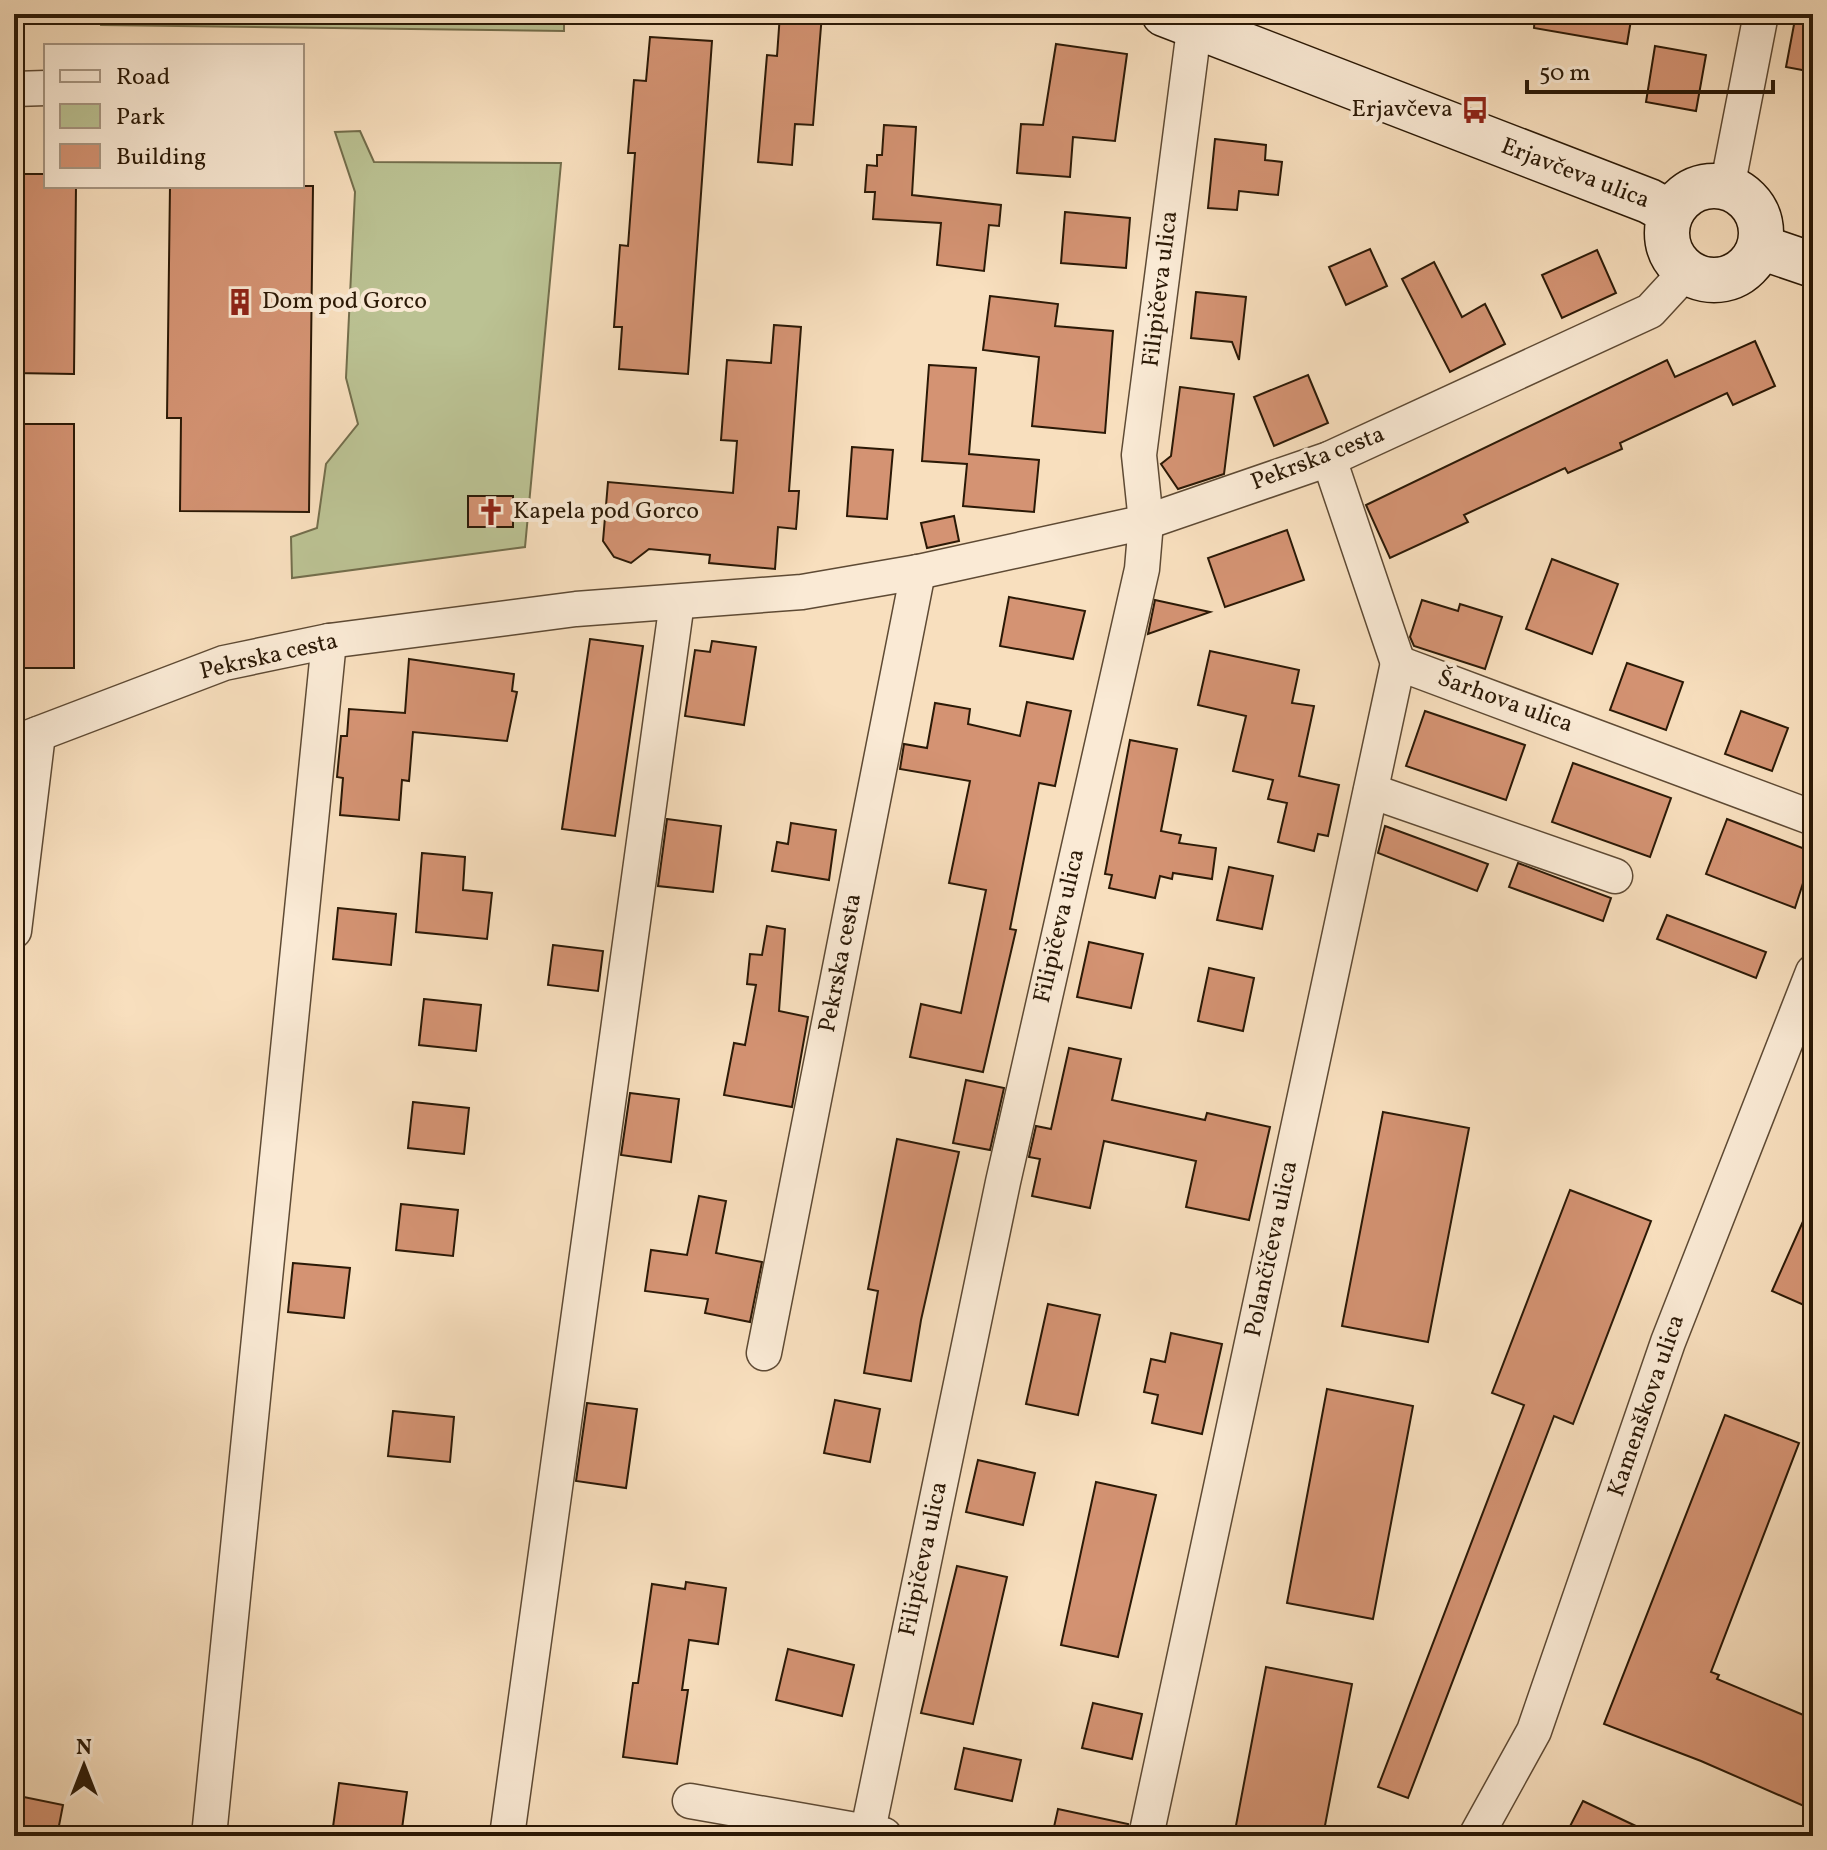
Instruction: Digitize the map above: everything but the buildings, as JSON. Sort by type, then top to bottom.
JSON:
[{"type":"street","points":[[1685,273],[1711,280],[1727,279],[1750,265],[1760,247],[1761,224],[1756,211],[1747,200],[1727,188],[1761,14]]},
{"type":"street","name":"Erjavčeva ulica","points":[[1185,18],[1649,201],[1671,213]]},
{"type":"street","name":"Filipičeva ulica","points":[[690,1801],[873,1834],[1003,1182],[1142,569],[1146,522],[1139,455],[1185,18]]},
{"type":"street","points":[[14,89],[44,88]]},
{"type":"street","name":"Erjavčeva ulica","points":[[1685,273],[1669,249],[1666,234],[1671,213],[1686,195],[1698,189],[1727,188]]},
{"type":"street","points":[[1760,247],[1813,265]]},
{"type":"street","name":"Pekrska cesta","points":[[26,738],[224,663],[329,641],[546,612],[802,592],[918,572],[1146,522],[1329,459],[1650,311],[1685,273]]},
{"type":"street","points":[[1329,459],[1398,663]]},
{"type":"street","name":"Pekrska cesta","points":[[764,1353],[918,572]]},
{"type":"street","points":[[507,1836],[591,1245],[677,602]]},
{"type":"street","points":[[209,1836],[329,641]]},
{"type":"street","name":"Polančičeva ulica","points":[[1146,1836],[1398,663]]},
{"type":"street","name":"Šarhova ulica","points":[[1398,663],[1813,818]]},
{"type":"street","points":[[14,931],[26,738]]},
{"type":"street","points":[[1371,791],[1615,876]]},
{"type":"street","name":"Kamenškova ulica","points":[[1476,1836],[1534,1731],[1668,1342],[1813,972]]},
{"type":"green space","points":[[98,14],[564,14],[564,31],[101,25]]},
{"type":"green space","points":[[360,131],[374,162],[561,163],[525,547],[292,578],[291,537],[317,528],[326,464],[358,424],[346,378],[355,192],[335,132]]},
{"type":"place","name":"Erjavčeva","points":[[1475,110]]},
{"type":"place","name":"Dom pod Gorco","points":[[240,302]]},
{"type":"place","name":"Kapela pod Gorco","points":[[491,512]]}]
